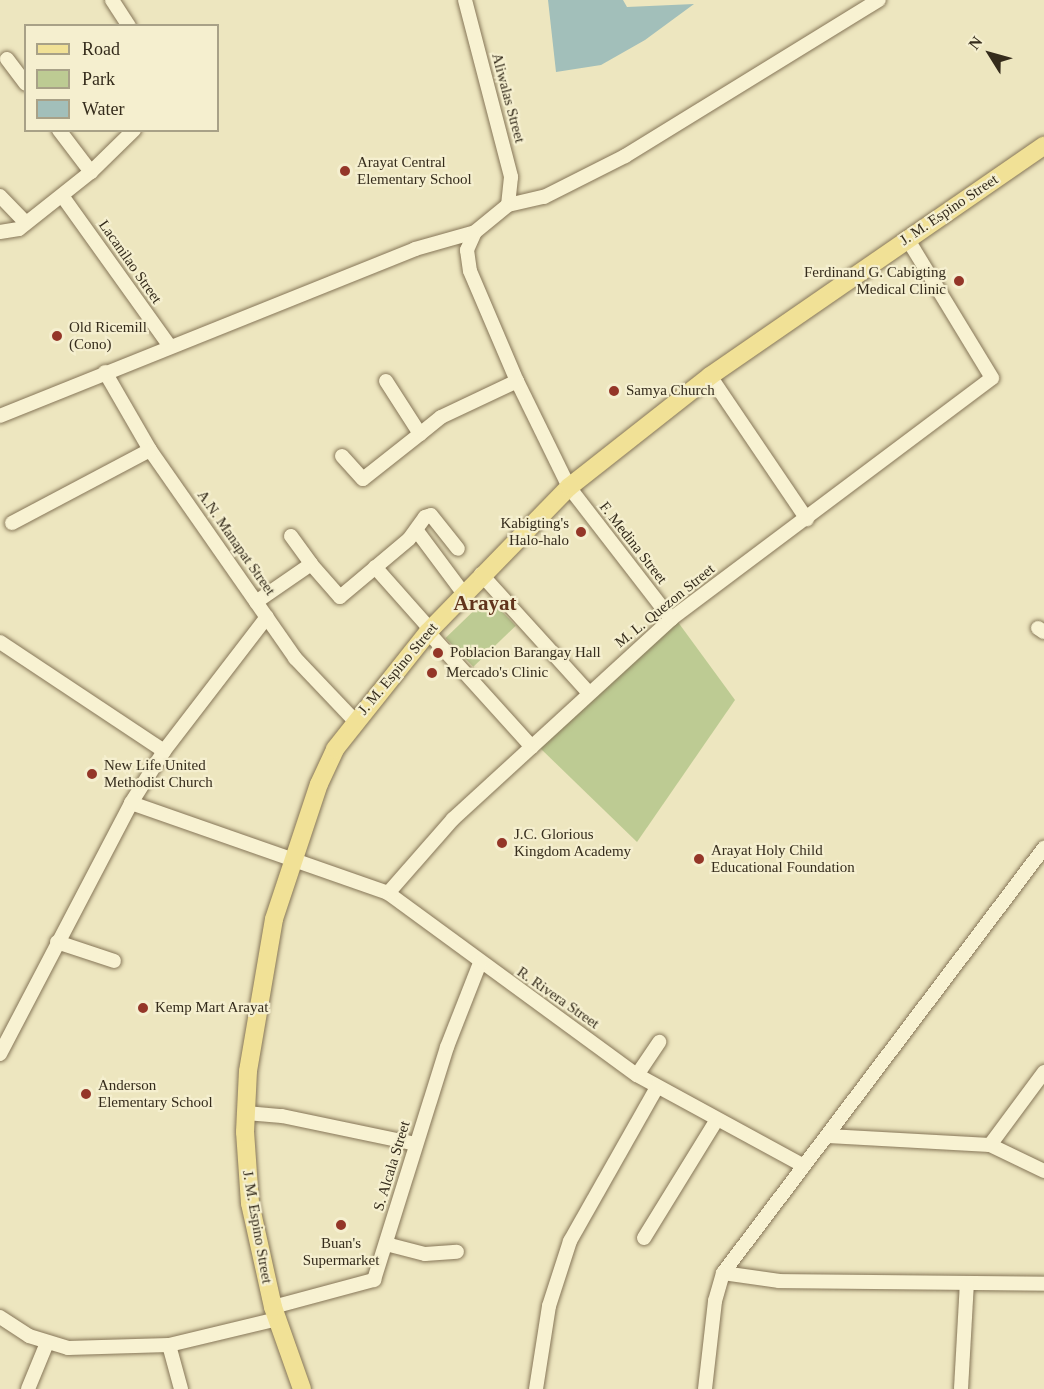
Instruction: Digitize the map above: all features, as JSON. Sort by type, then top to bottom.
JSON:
[{"type":"main road","name":"J. M. Espino Street","points":[[302,1389],[275,1313],[250,1203],[246,1113],[248,1071],[274,920],[319,784],[335,750],[355,721],[429,630],[481,574],[569,487],[710,376],[907,237],[1044,146]]},
{"type":"street","points":[[112,0],[128,24]]},
{"type":"street","name":"Aliwalas Street","points":[[465,0],[512,177],[508,205]]},
{"type":"street","points":[[0,416],[169,345],[415,249],[475,232],[508,205],[544,196],[588,177],[790,58],[879,0]]},
{"type":"street","points":[[7,59],[24,81]]},
{"type":"street","points":[[61,132],[92,172]]},
{"type":"street","points":[[0,232],[13,231],[63,197],[132,132]]},
{"type":"street","points":[[0,196],[26,223]]},
{"type":"street","name":"Lacanilao Street","points":[[63,197],[169,345]]},
{"type":"street","name":"F. Medina Street","points":[[475,232],[467,250],[470,271],[517,381],[569,487],[670,619]]},
{"type":"street","name":"M. L. Quezon Street","points":[[388,893],[453,819],[588,692],[670,619],[807,519],[992,378],[907,237]]},
{"type":"street","name":"A.N. Manapat Street","points":[[105,372],[150,450],[295,658],[355,721]]},
{"type":"street","points":[[710,376],[807,519]]},
{"type":"street","points":[[386,381],[420,434]]},
{"type":"street","points":[[342,456],[363,479],[441,417],[517,381]]},
{"type":"street","points":[[12,523],[150,450]]},
{"type":"street","points":[[291,536],[311,564],[340,597],[417,531],[418,524],[431,515],[458,549]]},
{"type":"street","points":[[417,531],[464,594]]},
{"type":"street","points":[[256,602],[311,564]]},
{"type":"street","points":[[375,567],[532,747]]},
{"type":"street","points":[[481,574],[588,692]]},
{"type":"street","points":[[0,1054],[131,803],[164,751],[267,617]]},
{"type":"street","points":[[0,642],[164,751]]},
{"type":"street","name":"R. Rivera Street","points":[[131,803],[293,862],[388,893],[480,963],[636,1075],[716,1121],[804,1166]]},
{"type":"street","points":[[705,1389],[723,1273],[1044,848]]},
{"type":"street","points":[[57,942],[114,961]]},
{"type":"street","name":"S. Alcala Street","points":[[275,1313],[374,1280],[447,1047],[480,963]]},
{"type":"street","points":[[636,1075],[659,1042]]},
{"type":"street","points":[[990,1145],[1044,1072]]},
{"type":"street","points":[[536,1389],[549,1306],[570,1241],[657,1087]]},
{"type":"street","points":[[246,1113],[282,1116],[416,1144]]},
{"type":"street","points":[[644,1238],[716,1121]]},
{"type":"street","points":[[828,1136],[990,1145],[1044,1171]]},
{"type":"street","points":[[386,1244],[425,1254],[457,1252]]},
{"type":"street","points":[[723,1273],[779,1281],[1044,1284]]},
{"type":"street","points":[[961,1389],[967,1283]]},
{"type":"street","points":[[0,1317],[47,1343],[68,1348],[169,1345],[275,1313]]},
{"type":"street","points":[[27,1389],[47,1343]]},
{"type":"street","points":[[169,1345],[181,1389]]},
{"type":"green space","points":[[488,597],[516,626],[473,667],[446,638]]},
{"type":"green space","points":[[675,618],[735,700],[637,842],[540,748]]},
{"type":"water","points":[[548,0],[623,0],[627,7],[694,4],[645,40],[601,65],[556,72]]},
{"type":"place","name":"Arayat Central Elementary School","points":[[345,171]]},
{"type":"place","name":"Ferdinand G. Cabigting Medical Clinic","points":[[959,281]]},
{"type":"place","name":"Old Ricemill (Cono)","points":[[57,336]]},
{"type":"place","name":"Samya Church","points":[[614,391]]},
{"type":"place","name":"Kabigting's Halo-halo","points":[[581,532]]},
{"type":"place","name":"Poblacion Barangay Hall","points":[[438,653]]},
{"type":"place","name":"Mercado's Clinic","points":[[432,673]]},
{"type":"place","name":"New Life United Methodist Church","points":[[92,774]]},
{"type":"place","name":"J.C. Glorious Kingdom Academy","points":[[502,843]]},
{"type":"place","name":"Arayat Holy Child Educational Foundation","points":[[699,859]]},
{"type":"place","name":"Kemp Mart Arayat","points":[[143,1008]]},
{"type":"place","name":"Anderson Elementary School","points":[[86,1094]]},
{"type":"place","name":"Buan's Supermarket","points":[[341,1225]]},
{"type":"district","name":"Arayat","points":[[485,603]]}]
